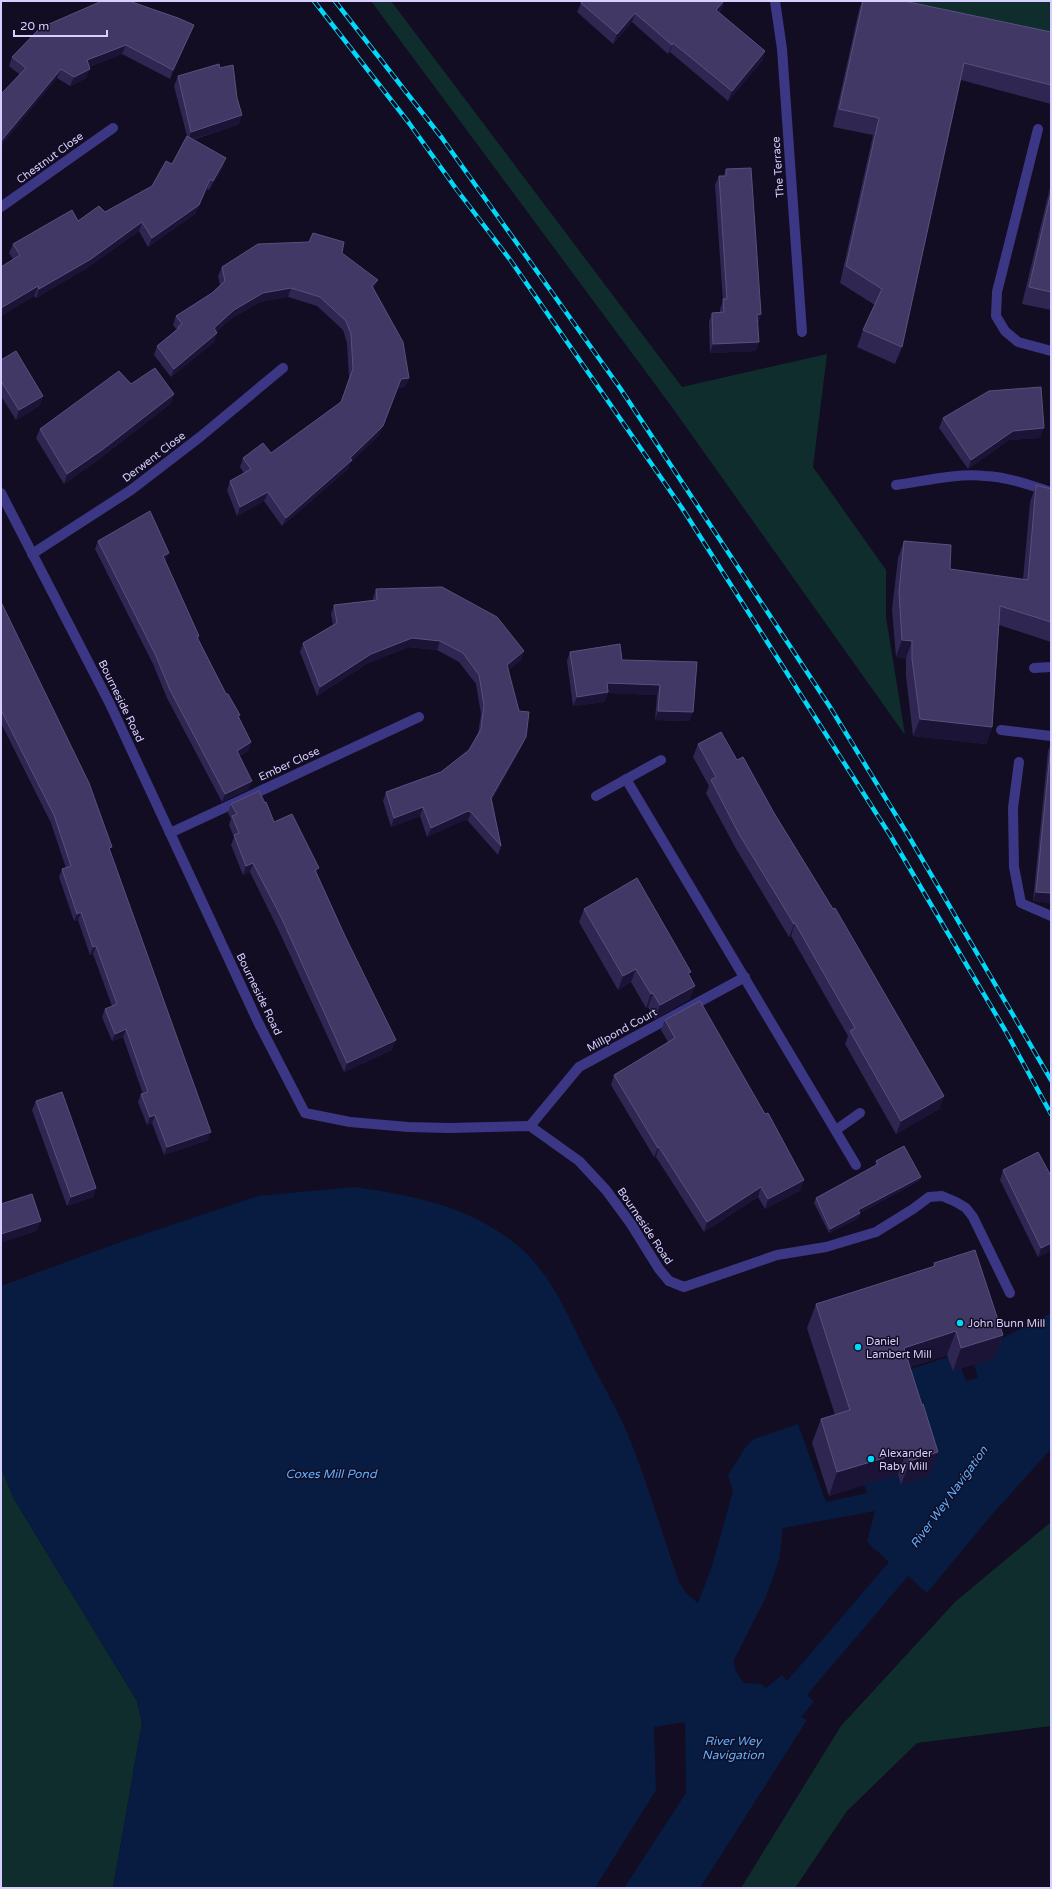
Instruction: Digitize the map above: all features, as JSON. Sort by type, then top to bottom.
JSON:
[{"type":"street","name":"The Terrace","points":[[775,1],[782,49],[802,332]]},
{"type":"street","name":"Chestnut Close","points":[[1,208],[113,128]]},
{"type":"street","points":[[1038,129],[997,292],[996,316],[1005,331],[1018,342],[1051,351]]},
{"type":"street","name":"Derwent Close","points":[[32,554],[131,490],[200,437],[283,368]]},
{"type":"street","points":[[896,485],[984,475],[1018,482],[1051,492]]},
{"type":"street","name":"Bourneside Road","points":[[1,493],[110,704],[258,1022],[306,1113],[350,1122],[408,1127],[450,1128],[530,1126],[579,1161],[606,1190],[631,1224],[659,1269],[670,1281],[684,1287],[777,1254],[826,1247],[876,1232],[929,1197],[942,1196],[966,1208],[973,1217],[1010,1293]]},
{"type":"street","points":[[1034,668],[1051,667]]},
{"type":"street","name":"Ember Close","points":[[170,833],[418,717]]},
{"type":"street","points":[[1001,730],[1051,736]]},
{"type":"street","points":[[596,796],[661,760]]},
{"type":"street","points":[[1019,762],[1014,808],[1014,867],[1020,903],[1051,916]]},
{"type":"street","points":[[626,779],[856,1165]]},
{"type":"street","name":"Millpond Court","points":[[530,1126],[579,1067],[744,977]]},
{"type":"street","points":[[836,1130],[860,1113]]},
{"type":"green space","points":[[371,1],[391,1],[682,387],[827,354],[813,467],[886,570],[886,617],[905,735],[669,403]]},
{"type":"green space","points":[[878,1],[1051,1],[1051,42]]},
{"type":"green space","points":[[1,1468],[14,1499],[137,1701],[142,1723],[113,1888],[1,1888]]},
{"type":"green space","points":[[1051,1522],[1051,1726],[917,1743],[847,1811],[795,1888],[741,1888],[841,1726],[955,1602]]},
{"type":"water","name":"Coxes Mill Pond","points":[[354,1187],[417,1198],[476,1218],[512,1241],[525,1252],[536,1264],[555,1291],[621,1419],[644,1477],[679,1582],[686,1593],[698,1603],[712,1566],[733,1491],[728,1475],[747,1445],[754,1439],[798,1424],[826,1502],[867,1493],[864,1485],[898,1474],[902,1484],[895,1374],[948,1357],[961,1368],[966,1381],[978,1378],[974,1365],[994,1358],[989,1345],[1051,1313],[1051,1449],[989,1518],[927,1593],[908,1576],[807,1695],[814,1702],[801,1717],[807,1720],[700,1888],[624,1888],[686,1793],[685,1722],[654,1727],[656,1790],[595,1888],[113,1888],[142,1723],[137,1701],[14,1499],[1,1468],[1,1286],[115,1244],[258,1196]],"holes":[[[875,1511],[867,1542],[889,1562],[787,1681],[782,1675],[766,1688],[761,1684],[744,1683],[735,1670],[734,1660],[766,1597],[779,1560],[783,1528]]]},
{"type":"building","points":[[102,1],[129,1],[194,25],[173,70],[126,45],[87,60],[90,69],[74,77],[61,69],[1,141],[1,94],[26,68],[12,57],[40,28]]},
{"type":"building","points":[[582,1],[724,1],[716,10],[765,51],[732,91],[673,43],[672,45],[635,13],[617,34],[581,3]]},
{"type":"building","points":[[863,1],[904,1],[1051,32],[1051,85],[964,63],[902,347],[863,330],[882,289],[846,266],[879,118],[839,109]]},
{"type":"building","points":[[219,64],[220,68],[233,65],[237,98],[242,115],[191,132],[178,76]]},
{"type":"building","points":[[187,136],[226,158],[213,181],[210,179],[199,205],[152,238],[142,222],[91,259],[39,289],[38,286],[1,308],[1,267],[20,255],[13,244],[72,210],[78,221],[99,206],[105,212],[152,186],[166,161],[172,164]]},
{"type":"building","points":[[751,168],[761,314],[757,315],[759,342],[713,344],[712,313],[724,312],[723,299],[727,299],[719,176],[726,176],[726,169]]},
{"type":"building","points":[[1051,192],[1051,292],[1029,287]]},
{"type":"building","points":[[313,233],[344,242],[342,253],[378,280],[372,286],[403,342],[409,378],[401,379],[383,426],[350,458],[352,460],[286,518],[268,492],[240,507],[230,481],[251,469],[243,458],[263,443],[271,453],[341,402],[353,369],[351,334],[346,321],[320,297],[291,288],[263,293],[234,310],[214,328],[217,333],[174,369],[157,346],[182,324],[176,316],[212,293],[225,281],[222,267],[258,244],[309,242]]},
{"type":"building","points":[[16,351],[43,396],[19,410],[1,381],[1,360]]},
{"type":"building","points":[[155,368],[174,394],[102,450],[67,474],[40,429],[119,371],[131,384]]},
{"type":"building","points":[[1041,387],[1044,428],[1013,431],[971,460],[943,418],[989,391]]},
{"type":"building","points":[[1036,485],[1051,489],[1051,622],[1000,606],[992,727],[920,719],[912,659],[912,641],[902,640],[899,592],[904,541],[951,545],[950,569],[1028,580]]},
{"type":"building","points":[[150,511],[169,553],[163,556],[199,636],[197,637],[226,694],[228,694],[240,715],[238,716],[251,742],[237,751],[252,781],[225,794],[170,690],[156,656],[98,541]]},
{"type":"building","points":[[442,587],[497,617],[524,651],[507,665],[519,711],[529,712],[526,737],[491,798],[501,846],[471,812],[468,811],[431,828],[423,807],[394,818],[386,792],[441,772],[469,750],[481,729],[484,705],[479,675],[463,653],[440,641],[412,638],[371,654],[320,687],[303,643],[337,623],[334,605],[377,600],[376,589]]},
{"type":"building","points":[[1,602],[89,783],[112,847],[109,848],[211,1132],[167,1147],[155,1115],[150,1117],[141,1094],[148,1092],[126,1029],[115,1034],[105,1009],[117,1004],[96,946],[93,947],[81,912],[77,914],[62,869],[71,866],[54,815],[1,710]]},
{"type":"building","points":[[620,644],[622,660],[697,662],[693,712],[658,711],[660,685],[607,683],[608,692],[577,697],[570,652]]},
{"type":"building","points":[[721,732],[737,760],[743,757],[774,813],[833,909],[835,908],[944,1096],[901,1121],[850,1031],[855,1028],[795,923],[794,924],[739,834],[711,780],[716,777],[698,744]]},
{"type":"building","points":[[1051,745],[1051,893],[1036,892]]},
{"type":"building","points":[[259,791],[265,803],[266,802],[274,822],[292,814],[319,868],[315,870],[345,936],[396,1040],[347,1063],[282,919],[253,863],[246,866],[234,835],[239,833],[232,816],[237,814],[231,804]]},
{"type":"building","points":[[637,878],[691,972],[688,973],[695,986],[660,1005],[653,993],[651,994],[636,969],[623,976],[584,909]]},
{"type":"building","points":[[700,1001],[765,1114],[768,1113],[804,1180],[768,1199],[761,1187],[707,1222],[659,1147],[658,1148],[614,1075],[675,1038],[665,1020]]},
{"type":"building","points":[[62,1092],[96,1188],[71,1197],[36,1101]]},
{"type":"building","points":[[904,1146],[921,1177],[858,1210],[860,1213],[830,1229],[816,1198],[878,1164],[876,1161]]},
{"type":"building","points":[[1038,1152],[1051,1176],[1051,1243],[1041,1248],[1003,1170]]},
{"type":"building","points":[[32,1194],[41,1221],[1,1234],[1,1204]]},
{"type":"building","points":[[975,1250],[1003,1335],[961,1348],[956,1331],[904,1348],[938,1452],[910,1461],[907,1451],[837,1472],[821,1419],[850,1410],[816,1304],[935,1266],[934,1263]]},
{"type":"railway","points":[[314,1],[409,123],[457,190],[511,261],[682,508],[890,835],[1005,1030],[1051,1114]]},
{"type":"railway","points":[[335,1],[442,138],[620,388],[830,707],[908,835],[1051,1080]]},
{"type":"place","name":"John Bunn Mill","points":[[960,1323]]},
{"type":"place","name":"Daniel Lambert Mill","points":[[858,1347]]},
{"type":"place","name":"Alexander Raby Mill","points":[[871,1459]]},
{"type":"water label","name":"River Wey Navigation","points":[[949,1497]]},
{"type":"water label","name":"River Wey Navigation","points":[[733,1748]]}]
